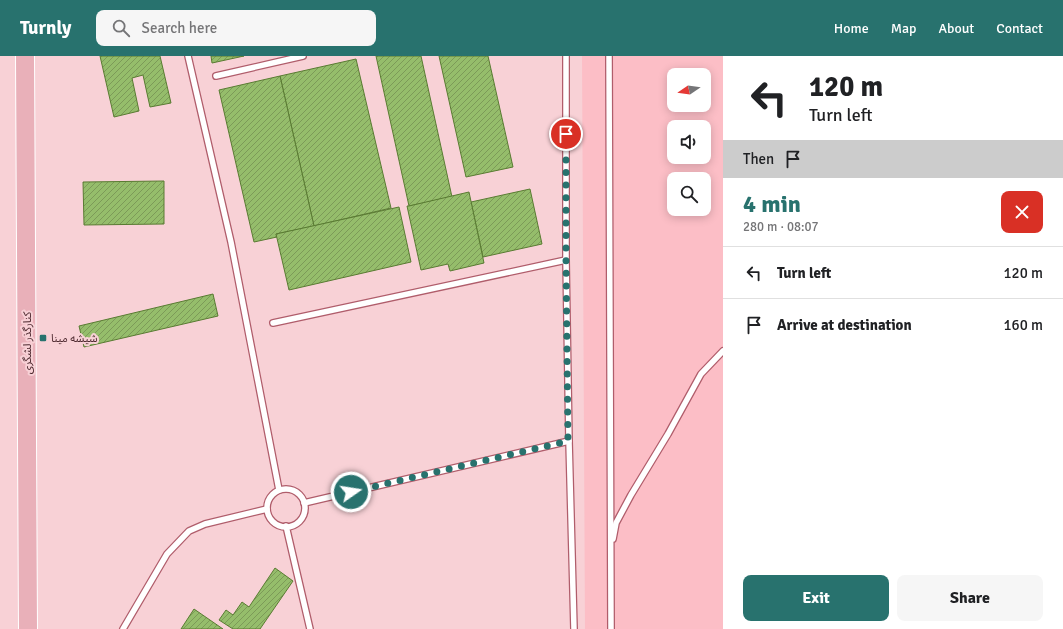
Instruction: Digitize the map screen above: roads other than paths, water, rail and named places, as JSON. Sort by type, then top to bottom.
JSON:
[{"type":"main road","name":"کنارگذر لشگری","points":[[25,56],[28,629]]},
{"type":"lane","points":[[188,56],[231,242],[279,490]]},
{"type":"lane","points":[[216,76],[303,56]]},
{"type":"lane","points":[[566,56],[568,441],[574,629]]},
{"type":"lane","points":[[609,56],[611,629]]},
{"type":"lane","points":[[273,324],[566,260]]},
{"type":"lane","points":[[610,551],[616,523],[631,495],[668,434],[701,374],[723,350]]},
{"type":"lane","points":[[304,503],[568,441]]},
{"type":"lane","points":[[285,488],[297,492],[304,503],[303,516],[294,524],[282,526],[276,524],[268,515],[267,503],[273,493],[285,488]]},
{"type":"lane","points":[[123,629],[167,554],[189,530],[205,524],[267,509]]},
{"type":"lane","points":[[286,526],[310,629]]},
{"type":"place","name":"شیشه مینا","points":[[43,338]]}]
